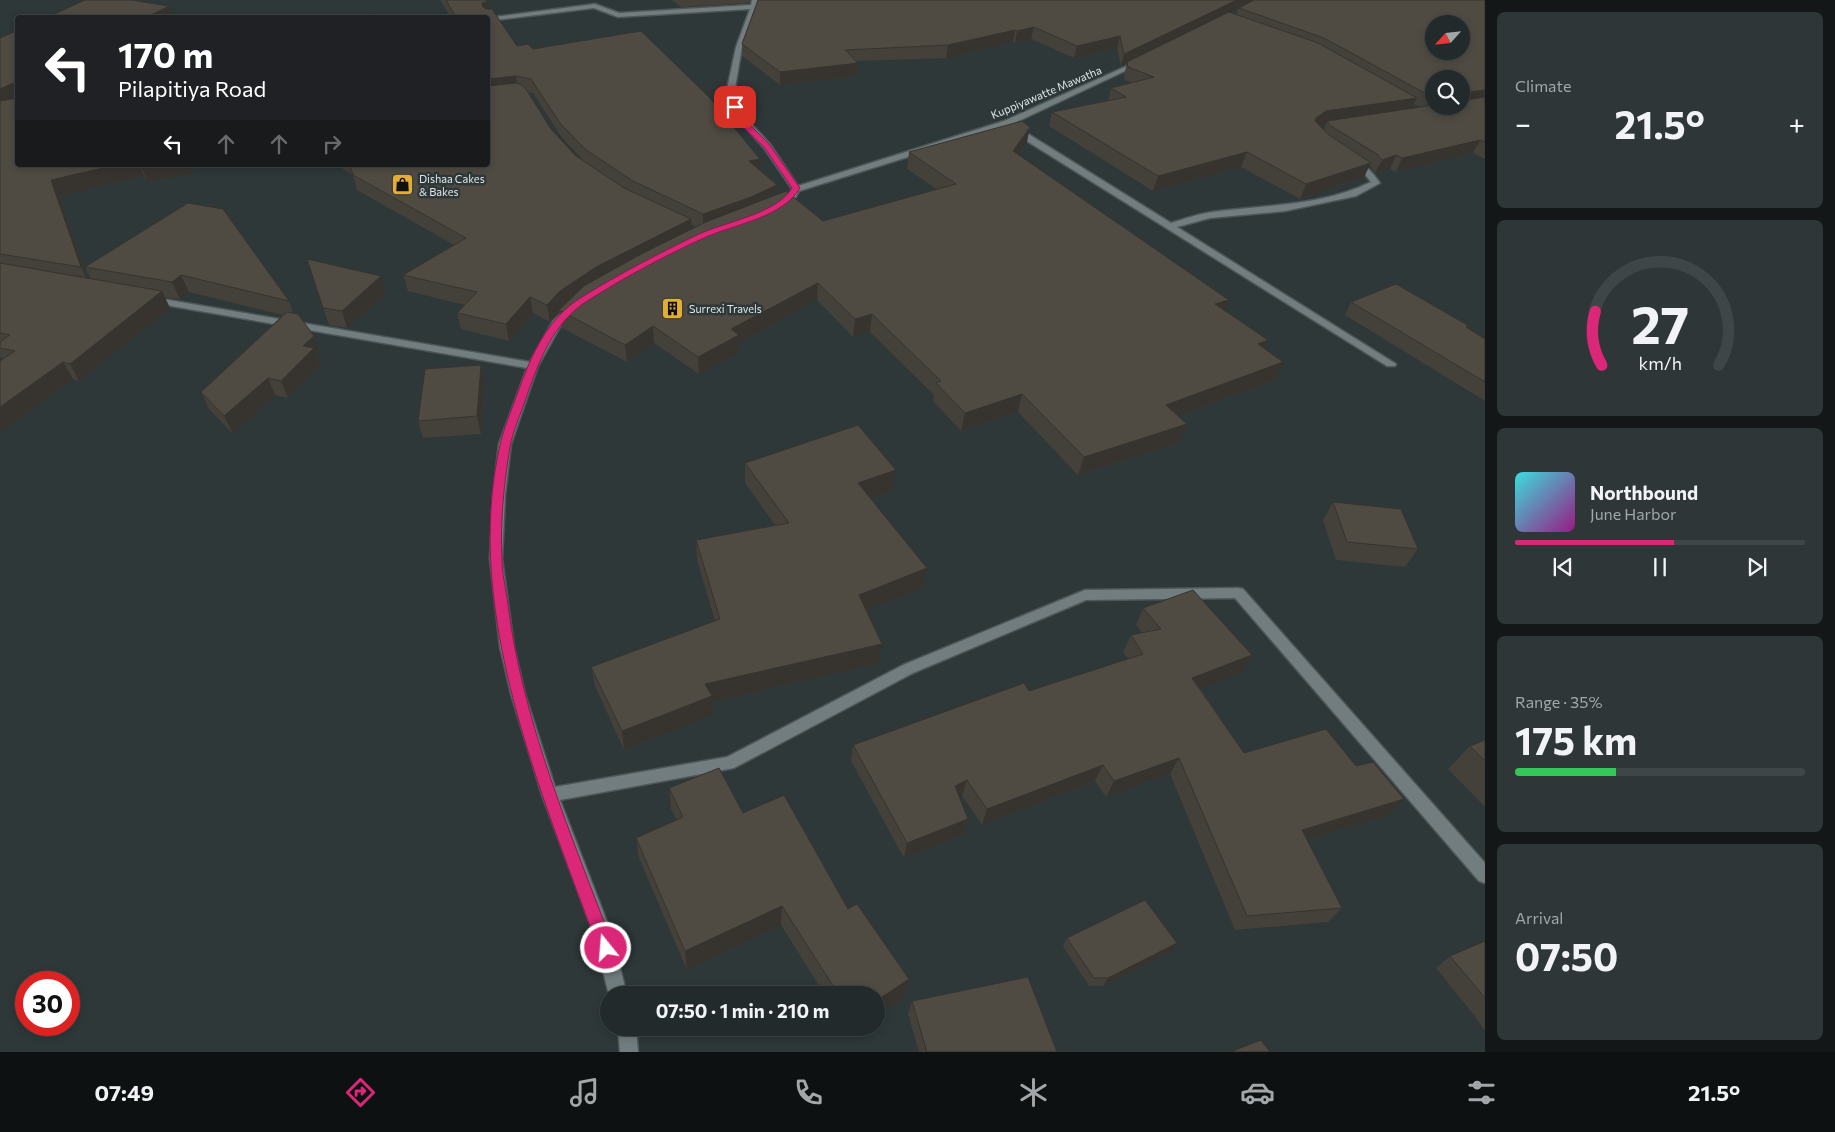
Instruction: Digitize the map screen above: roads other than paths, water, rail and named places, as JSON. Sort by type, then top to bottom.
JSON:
[{"type":"street","points":[[490,19],[595,6],[618,14],[755,3],[739,47],[730,94],[738,115],[767,146],[796,188],[790,198],[768,211]]},
{"type":"street","name":"Kuppiyawatte Mawatha","points":[[796,188],[1007,123],[1150,57]]},
{"type":"street","points":[[1007,123],[1040,146],[1212,251],[1391,364]]},
{"type":"street","points":[[1169,226],[1210,215],[1278,209],[1309,203],[1356,193],[1376,183],[1367,171],[1345,159]]},
{"type":"street","points":[[137,298],[533,366]]},
{"type":"street","points":[[582,300],[557,322],[533,366],[505,444],[498,495],[496,559],[507,646],[516,685],[550,795],[602,932],[616,986]]},
{"type":"street","points":[[550,795],[729,763],[908,669],[1086,595],[1238,593],[1485,874]]},
{"type":"street","points":[[628,1036],[629,1052]]},
{"type":"place","name":"Dishaa Cakes & Bakes","points":[[403,184]]},
{"type":"place","name":"Surrexi Travels","points":[[673,308]]}]
